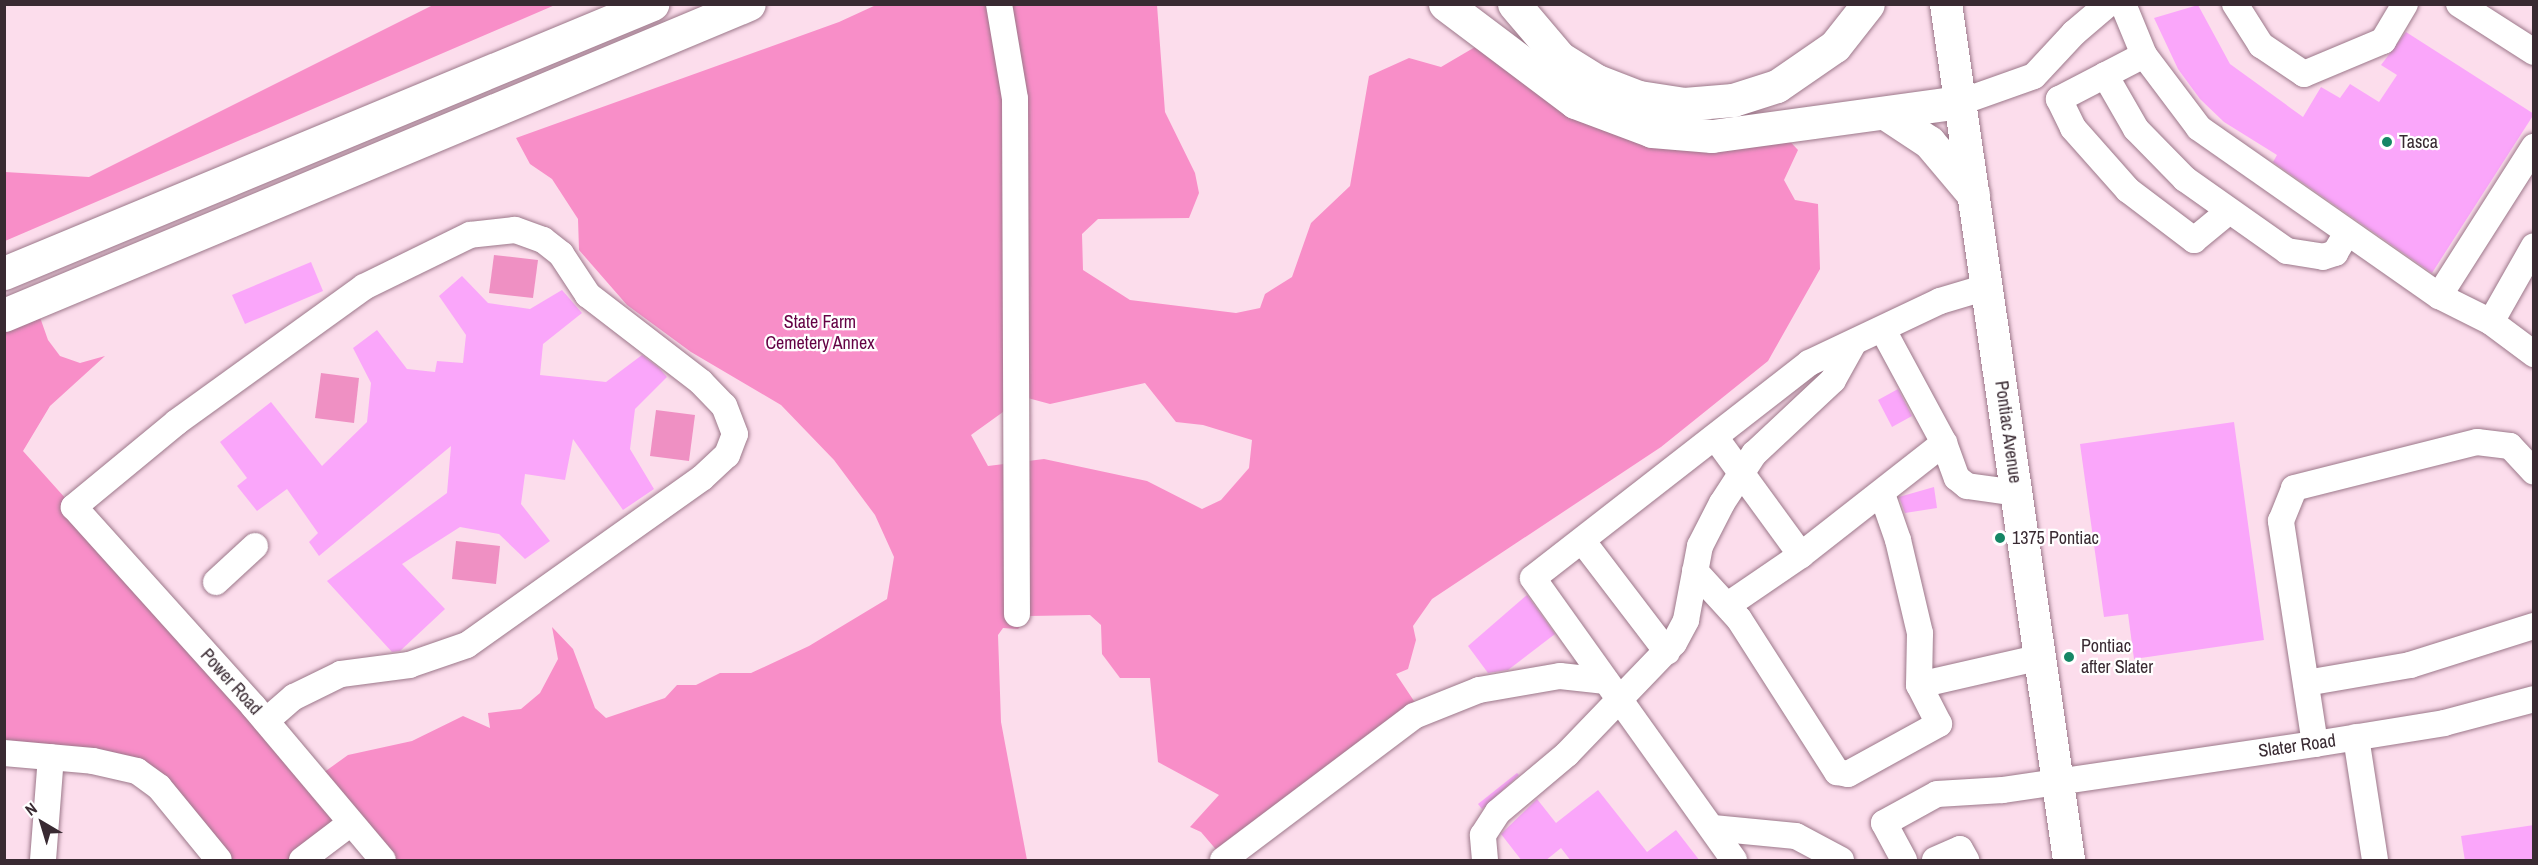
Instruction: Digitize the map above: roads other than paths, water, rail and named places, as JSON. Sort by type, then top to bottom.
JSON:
[{"type":"highway","points":[[4,273],[652,4]]},
{"type":"highway","points":[[4,315],[749,4]]},
{"type":"highway","points":[[1445,4],[1575,102],[1631,126],[1712,136],[1961,102]]},
{"type":"highway","points":[[1514,4],[1560,58],[1597,81],[1639,97],[1684,104],[1733,100],[1777,86],[1835,46],[1868,4]]},
{"type":"highway","points":[[1885,113],[1929,142],[1973,194]]},
{"type":"main road","name":"Pontiac Avenue","points":[[1946,4],[2069,861]]},
{"type":"street","points":[[999,4],[1015,99],[1017,614]]},
{"type":"street","points":[[1961,102],[2034,76],[2108,4]]},
{"type":"street","points":[[2123,4],[2144,55],[2199,129],[2439,296],[2491,321],[2534,354]]},
{"type":"street","points":[[2235,4],[2261,45],[2304,74],[2384,41],[2405,4]]},
{"type":"street","points":[[2459,4],[2534,52]]},
{"type":"street","points":[[2144,55],[2059,99],[2098,161],[2194,240],[2228,212]]},
{"type":"street","points":[[2105,75],[2152,148],[2228,212],[2287,251],[2323,257],[2335,253],[2347,233]]},
{"type":"street","points":[[2439,296],[2534,147]]},
{"type":"street","name":"Power Road","points":[[266,721],[294,697],[341,674],[447,655],[553,587],[727,455],[735,434],[724,406],[701,382],[588,296],[561,254],[543,240],[515,231],[470,235],[364,286],[177,422],[74,507],[266,721],[383,861]]},
{"type":"street","points":[[2491,321],[2534,246]]},
{"type":"street","points":[[1734,861],[1713,828],[1533,578],[1584,543],[1809,363],[1852,346],[1940,301],[1987,287]]},
{"type":"street","points":[[1882,330],[1944,443],[1957,478],[1968,486],[2017,493]]},
{"type":"street","points":[[1485,861],[1483,835],[1498,812],[1568,754],[1613,691],[1667,652],[1686,620],[1700,546],[1740,474],[1754,454],[1833,380],[1852,346]]},
{"type":"street","points":[[1715,437],[1801,555]]},
{"type":"street","points":[[2315,744],[2281,521],[2294,488],[2477,442],[2510,446],[2534,472]]},
{"type":"street","points":[[1728,605],[1801,555],[1882,494],[1944,443]]},
{"type":"street","points":[[1695,571],[1728,605],[1837,772],[1848,774],[1939,724],[1919,685],[1920,633],[1882,494]]},
{"type":"street","points":[[1584,543],[1667,652]]},
{"type":"street","points":[[216,582],[255,546]]},
{"type":"street","points":[[2306,683],[2410,665],[2534,626]]},
{"type":"street","points":[[1919,685],[2041,657]]},
{"type":"street","points":[[1223,861],[1414,716],[1479,690],[1560,676],[1613,691]]},
{"type":"street","name":"Slater Road","points":[[1904,861],[1884,823],[1937,794],[2003,790],[2315,744],[2444,723],[2534,699]]},
{"type":"street","points":[[2356,737],[2375,861]]},
{"type":"street","points":[[4,753],[51,757],[137,771],[159,787],[219,861]]},
{"type":"street","points":[[43,861],[51,757]]},
{"type":"street","points":[[302,861],[351,822]]},
{"type":"street","points":[[1713,828],[1796,836],[1841,861]]},
{"type":"street","points":[[1935,861],[1960,849],[1966,861]]},
{"type":"place","name":"Tasca","points":[[2387,142]]},
{"type":"place","name":"1375 Pontiac","points":[[2000,538]]},
{"type":"place","name":"Pontiac after Slater","points":[[2069,657]]},
{"type":"park label","name":"State Farm Cemetery Annex","points":[[820,333]]}]
